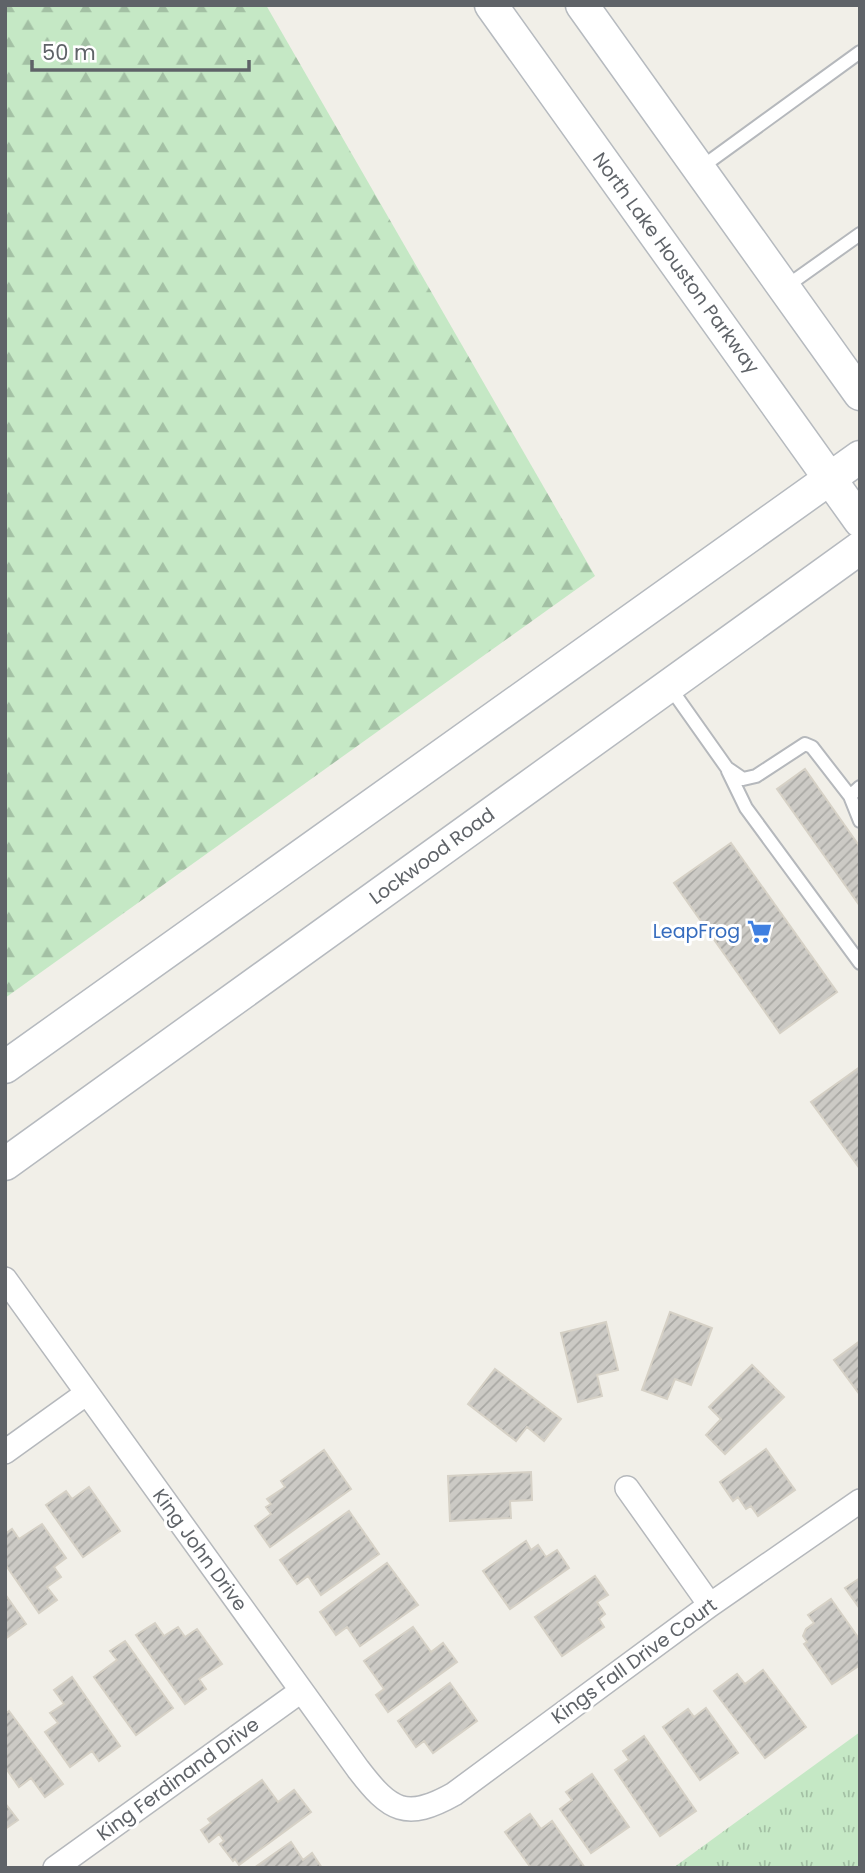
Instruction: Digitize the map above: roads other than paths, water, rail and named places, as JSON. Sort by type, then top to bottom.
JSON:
[{"type":"main road","name":"North Lake Houston Parkway","points":[[491,5],[860,521]]},
{"type":"main road","points":[[582,5],[860,394]]},
{"type":"main road","points":[[5,1067],[860,457]]},
{"type":"main road","name":"Lockwood Road","points":[[5,1164],[860,548]]},
{"type":"street","name":"King John Drive","points":[[5,1279],[371,1786],[387,1801],[405,1810]]},
{"type":"street","points":[[5,1452],[87,1393]]},
{"type":"street","points":[[627,1488],[710,1605]]},
{"type":"street","name":"Kings Fall Drive Court","points":[[405,1810],[430,1807],[454,1794],[710,1605],[860,1500]]},
{"type":"street","name":"King Ferdinand Drive","points":[[55,1868],[301,1690]]},
{"type":"lane","points":[[699,169],[859,54]]},
{"type":"lane","points":[[784,288],[860,233]]},
{"type":"lane","points":[[668,685],[727,768],[746,808],[860,963]]},
{"type":"lane","points":[[727,768],[743,779],[757,776],[805,744],[812,747],[855,791],[860,821]]},
{"type":"place","name":"LeapFrog","points":[[760,931]]}]
